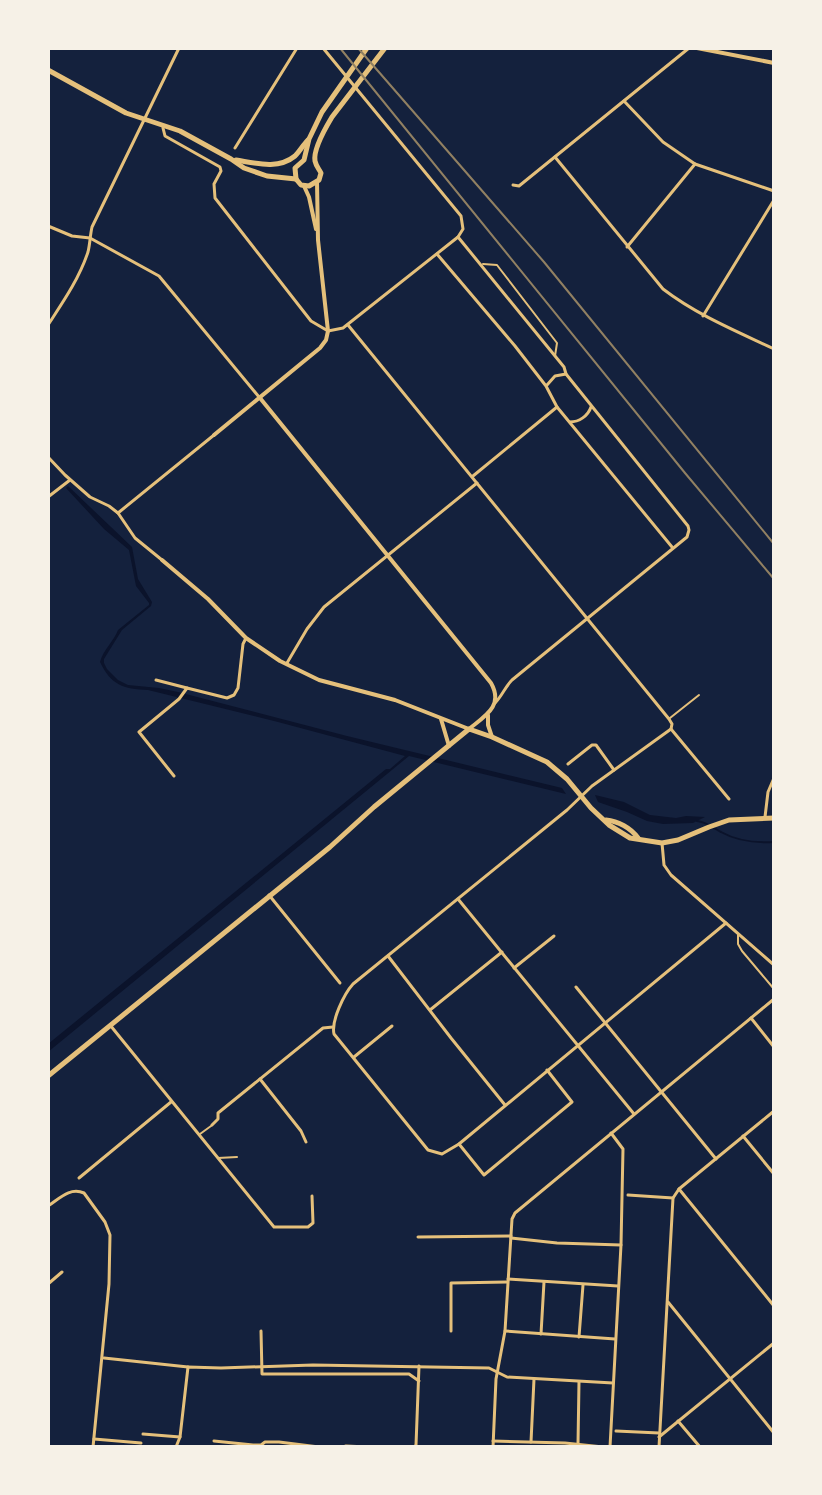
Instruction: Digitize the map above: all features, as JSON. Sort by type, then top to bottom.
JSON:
[{"type":"main road","points":[[296,179],[295,168],[304,160],[309,139],[322,112],[367,48]]},
{"type":"main road","points":[[48,70],[126,113],[180,131],[256,173],[296,179],[304,186],[317,182],[321,173],[315,163],[326,128],[385,48]]},
{"type":"main road","points":[[231,159],[258,164],[283,163],[309,139]]},
{"type":"main road","points":[[304,160],[315,163]]},
{"type":"main road","points":[[48,1076],[469,729],[547,762],[609,825],[630,838],[662,843],[729,820],[774,818]]},
{"type":"street","points":[[48,325],[71,290],[87,254],[92,227],[179,48]]},
{"type":"street","points":[[235,148],[297,48]]},
{"type":"street","points":[[162,125],[165,136],[220,167],[214,184],[215,198],[311,321],[328,331],[343,328],[458,237],[463,229],[461,216],[323,48]]},
{"type":"street","points":[[513,185],[519,186],[689,48]]},
{"type":"street","points":[[697,48],[774,63]]},
{"type":"street","points":[[624,101],[663,142],[695,164],[774,191]]},
{"type":"street","points":[[555,157],[663,289],[703,316],[774,349]]},
{"type":"street","points":[[627,247],[695,164]]},
{"type":"street","points":[[118,513],[323,346],[328,331],[318,240],[317,182]]},
{"type":"street","points":[[304,186],[318,240]]},
{"type":"street","points":[[703,316],[774,200]]},
{"type":"street","points":[[48,226],[72,236],[90,238],[159,276],[491,683],[496,692],[495,703]]},
{"type":"street","points":[[48,457],[90,497],[118,513],[135,538],[194,586],[246,638],[286,665],[319,680],[395,700],[469,729],[488,713],[512,680],[687,537],[689,530],[458,237]]},
{"type":"street","points":[[437,254],[673,548]]},
{"type":"street","points":[[348,325],[669,719],[671,729],[729,799]]},
{"type":"street","points":[[546,386],[555,376],[566,374]]},
{"type":"street","points":[[570,422],[580,420],[592,406]]},
{"type":"street","points":[[472,477],[557,407]]},
{"type":"street","points":[[48,497],[70,480]]},
{"type":"street","points":[[286,665],[324,607],[477,483]]},
{"type":"street","points":[[156,680],[227,698],[234,695],[238,688],[246,638]]},
{"type":"street","points":[[174,776],[139,732],[179,699],[187,688]]},
{"type":"street","points":[[488,713],[492,737]]},
{"type":"street","points":[[441,719],[449,746]]},
{"type":"street","points":[[671,729],[592,786],[567,810],[346,991],[333,1027],[334,1034],[428,1150],[442,1154],[459,1144],[726,923]]},
{"type":"street","points":[[568,764],[596,745],[614,770]]},
{"type":"street","points":[[765,817],[768,792],[774,778]]},
{"type":"street","points":[[662,843],[666,869],[774,965]]},
{"type":"street","points":[[269,895],[340,983]]},
{"type":"street","points":[[458,899],[634,1114]]},
{"type":"street","points":[[514,968],[554,936]]},
{"type":"street","points":[[430,1011],[502,952]]},
{"type":"street","points":[[388,956],[505,1105]]},
{"type":"street","points":[[576,987],[716,1159]]},
{"type":"street","points":[[493,1447],[496,1379],[505,1331],[512,1219],[517,1210],[774,999]]},
{"type":"street","points":[[751,1018],[774,1047]]},
{"type":"street","points":[[110,1025],[274,1227],[311,1225],[312,1196]]},
{"type":"street","points":[[354,1057],[392,1026]]},
{"type":"street","points":[[212,1125],[218,1119],[218,1113],[323,1028],[333,1027]]},
{"type":"street","points":[[459,1144],[484,1175],[529,1139],[572,1102],[547,1070]]},
{"type":"street","points":[[260,1079],[301,1131],[306,1142]]},
{"type":"street","points":[[79,1178],[171,1102]]},
{"type":"street","points":[[659,1447],[673,1198],[679,1189],[774,1111]]},
{"type":"street","points":[[610,1447],[623,1149],[611,1133]]},
{"type":"street","points":[[743,1136],[774,1174]]},
{"type":"street","points":[[679,1189],[774,1306]]},
{"type":"street","points":[[48,1206],[70,1191],[80,1191],[105,1222],[110,1235],[103,1358],[93,1447]]},
{"type":"street","points":[[628,1195],[673,1198]]},
{"type":"street","points":[[418,1237],[511,1237],[621,1245]]},
{"type":"street","points":[[48,1284],[62,1272]]},
{"type":"street","points":[[451,1331],[451,1283],[508,1280],[618,1286]]},
{"type":"street","points":[[541,1334],[544,1282]]},
{"type":"street","points":[[579,1337],[583,1285]]},
{"type":"street","points":[[667,1300],[774,1433]]},
{"type":"street","points":[[261,1331],[262,1374],[409,1374],[419,1381]]},
{"type":"street","points":[[505,1331],[615,1339]]},
{"type":"street","points":[[616,1431],[659,1435],[774,1343]]},
{"type":"street","points":[[103,1358],[221,1368],[489,1368],[507,1377],[613,1383]]},
{"type":"street","points":[[414,1447],[419,1366]]},
{"type":"street","points":[[176,1447],[180,1437],[188,1367]]},
{"type":"street","points":[[531,1442],[534,1379]]},
{"type":"street","points":[[578,1444],[579,1382]]},
{"type":"street","points":[[678,1421],[700,1447]]},
{"type":"street","points":[[143,1434],[180,1437]]},
{"type":"street","points":[[94,1439],[141,1443]]},
{"type":"street","points":[[214,1441],[319,1447]]},
{"type":"street","points":[[493,1441],[603,1447]]},
{"type":"street","points":[[345,1447],[367,1447]]},
{"type":"lane","points":[[481,265],[497,265],[555,338],[558,349],[555,357]]},
{"type":"lane","points":[[669,719],[699,695]]},
{"type":"lane","points":[[739,934],[737,939],[742,951],[774,989]]},
{"type":"lane","points":[[198,1135],[212,1125]]},
{"type":"lane","points":[[217,1159],[237,1157]]},
{"type":"water","points":[[68,486],[132,547],[138,579],[152,602],[122,630],[104,659],[107,669],[118,680],[128,685],[178,692],[562,788],[566,794],[409,756],[48,1052],[48,1044],[405,756],[278,722],[125,687],[113,681],[100,662],[101,658],[118,630],[149,603],[136,586],[129,550],[104,529],[66,488]]},
{"type":"water","points":[[595,795],[624,802],[650,815],[705,817],[693,823],[647,821],[598,802]]},
{"type":"waterway","points":[[697,821],[740,839],[774,842]]},
{"type":"railway","points":[[340,48],[774,579]]},
{"type":"railway","points":[[358,48],[544,262],[774,544]]}]
